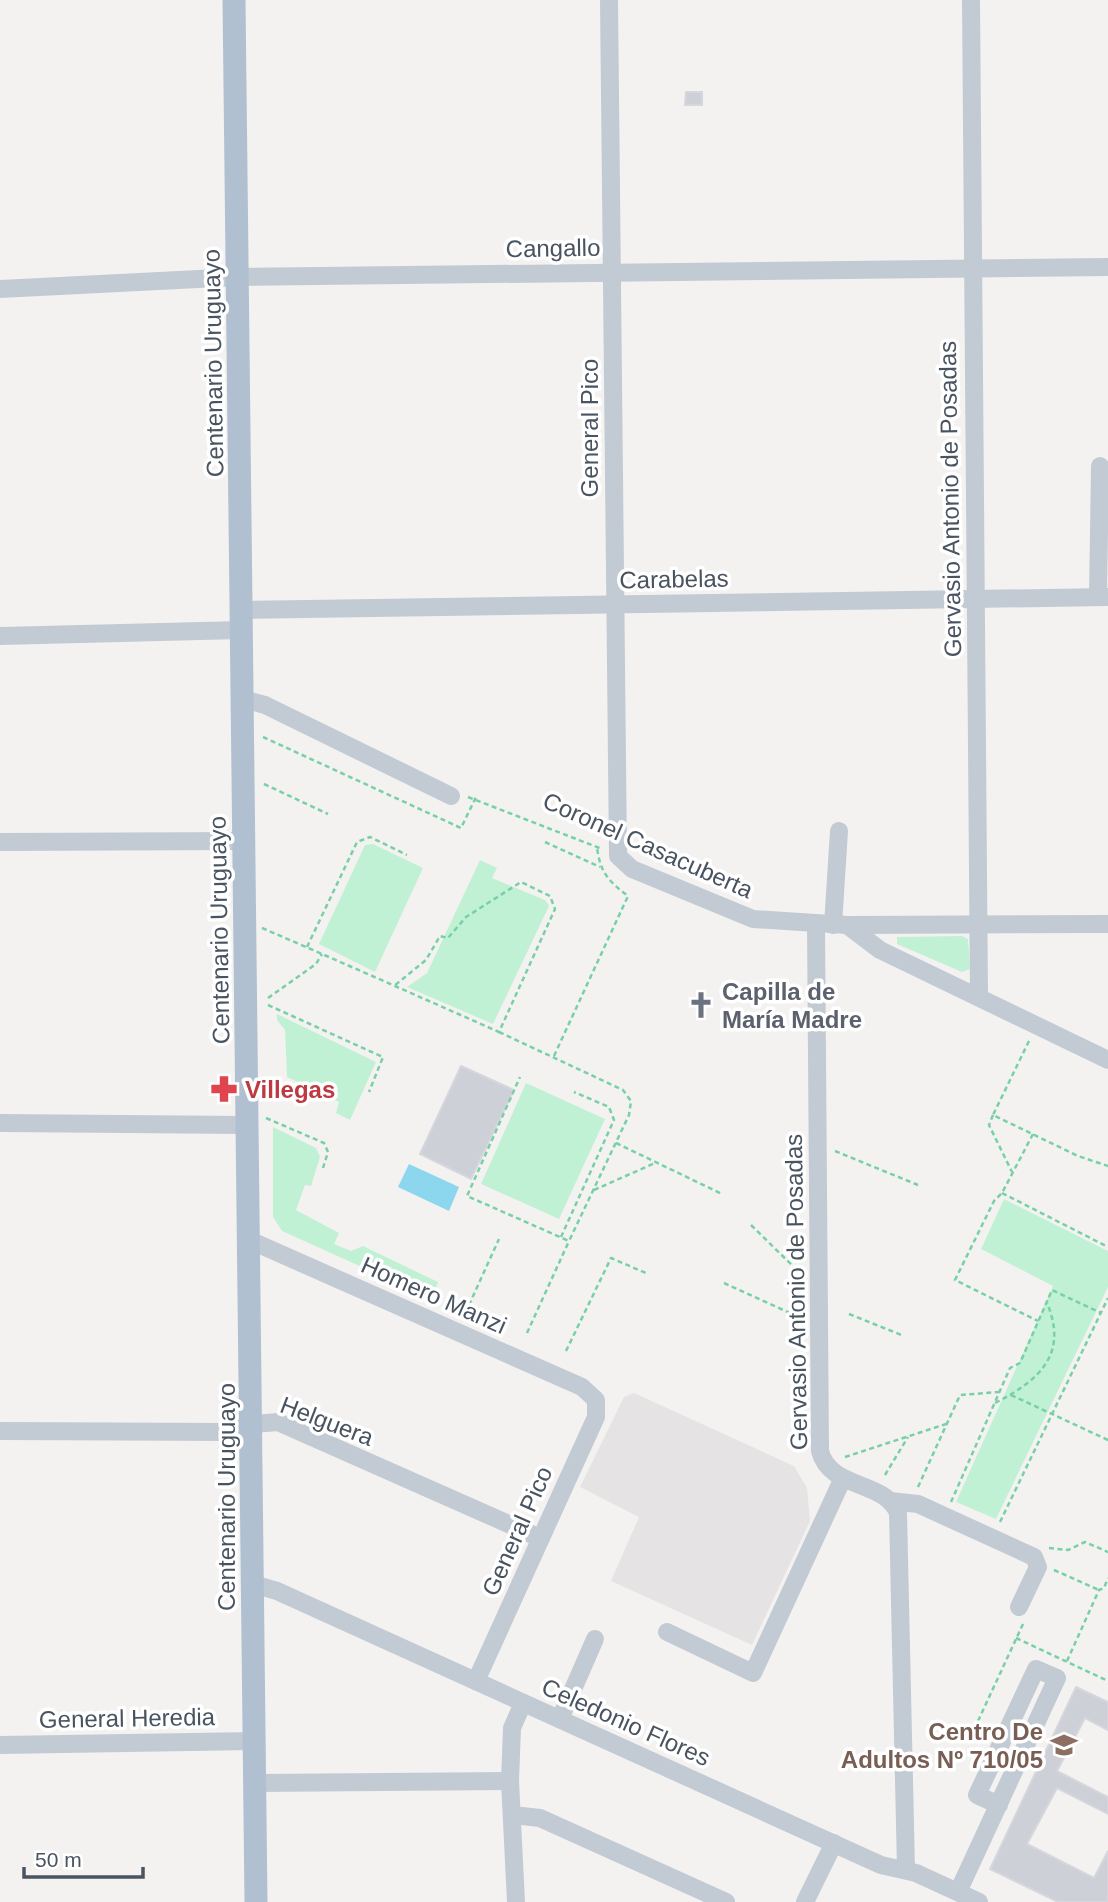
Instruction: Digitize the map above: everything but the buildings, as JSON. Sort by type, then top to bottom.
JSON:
[{"type":"main road","name":"Centenario Uruguayo","points":[[234,0],[244,841],[255,1121],[249,1240],[256,1902]]},
{"type":"street","name":"General Pico","points":[[609,0],[618,856]]},
{"type":"street","name":"Gervasio Antonio de Posadas","points":[[971,0],[979,997]]},
{"type":"street","name":"Cangallo","points":[[0,289],[238,278],[1108,267]]},
{"type":"street","points":[[1100,466],[1103,597]]},
{"type":"street","name":"Carabelas","points":[[0,636],[242,620],[615,604],[1103,597]]},
{"type":"street","points":[[243,699],[265,705],[451,796]]},
{"type":"street","name":"Gervasio Antonio de Posadas","points":[[839,831],[832,925],[820,1451],[830,1471],[843,1478],[890,1501],[918,1504],[1034,1557],[1038,1567],[1022,1612]]},
{"type":"street","points":[[0,842],[244,841]]},
{"type":"street","name":"Coronel Casacuberta","points":[[618,856],[632,869],[729,912],[762,921],[832,925],[1108,924]]},
{"type":"street","points":[[832,925],[1108,1060]]},
{"type":"street","points":[[0,1123],[255,1121]]},
{"type":"street","name":"Homero Manzi","points":[[249,1240],[582,1388],[596,1400]]},
{"type":"street","name":"General Pico","points":[[476,1681],[596,1417],[596,1400]]},
{"type":"street","name":"Helguera","points":[[0,1431],[230,1432],[253,1424],[278,1422],[540,1538]]},
{"type":"street","points":[[667,1632],[753,1673],[843,1478]]},
{"type":"street","points":[[890,1501],[898,1513],[900,1526],[906,1869]]},
{"type":"street","name":"Celedonio Flores","points":[[253,1584],[277,1591],[881,1865],[906,1869],[979,1902]]},
{"type":"street","points":[[560,1719],[595,1639]]},
{"type":"street","points":[[958,1892],[999,1805],[1057,1678],[1036,1669],[977,1795],[999,1805]]},
{"type":"street","points":[[516,1902],[510,1781],[512,1728],[523,1703]]},
{"type":"street","name":"General Heredia","points":[[0,1745],[255,1741]]},
{"type":"street","points":[[256,1783],[510,1781]]},
{"type":"street","points":[[513,1815],[540,1818],[726,1902]]},
{"type":"street","points":[[805,1902],[834,1843]]},
{"type":"path","points":[[263,737],[461,828],[476,797]]},
{"type":"path","points":[[264,784],[328,814]]},
{"type":"path","name":"Coronel Casacuberta","points":[[451,796],[476,797],[618,856]]},
{"type":"path","points":[[307,947],[358,842],[370,837],[407,855]]},
{"type":"path","points":[[545,842],[600,867]]},
{"type":"path","points":[[554,1056],[628,897],[608,881],[600,867],[597,846]]},
{"type":"path","points":[[394,986],[426,960],[440,936],[449,938],[466,917],[521,882],[550,896],[555,909],[499,1032]]},
{"type":"path","points":[[247,921],[554,1056],[623,1090],[631,1101],[629,1115],[527,1333]]},
{"type":"path","points":[[268,998],[316,964],[322,954]]},
{"type":"path","points":[[268,1005],[383,1057],[369,1092]]},
{"type":"path","points":[[1013,1173],[989,1125],[1036,1026]]},
{"type":"path","points":[[520,1077],[467,1196],[569,1241]]},
{"type":"path","points":[[561,1237],[614,1120],[608,1107],[574,1092]]},
{"type":"path","points":[[993,1115],[1078,1156],[1108,1166]]},
{"type":"path","points":[[255,1121],[273,1119],[324,1143],[328,1152],[323,1168]]},
{"type":"path","points":[[1033,1134],[1002,1193],[994,1201],[955,1280],[1038,1321]]},
{"type":"path","points":[[615,1143],[722,1194]]},
{"type":"path","points":[[829,1148],[918,1185]]},
{"type":"path","points":[[594,1190],[656,1163]]},
{"type":"path","points":[[1002,1193],[1108,1247]]},
{"type":"path","points":[[751,1225],[802,1275]]},
{"type":"path","points":[[469,1305],[499,1239]]},
{"type":"path","points":[[566,1351],[611,1258],[648,1274]]},
{"type":"path","points":[[724,1283],[803,1319]]},
{"type":"path","points":[[950,1505],[1010,1368],[1020,1363],[1052,1290],[1101,1313]]},
{"type":"path","points":[[998,1526],[1108,1298]]},
{"type":"path","points":[[995,1403],[1038,1376],[1054,1343],[1055,1331],[1046,1302]]},
{"type":"path","points":[[849,1314],[905,1336]]},
{"type":"path","points":[[917,1490],[960,1395],[1000,1391]]},
{"type":"path","points":[[1011,1395],[1108,1440]]},
{"type":"path","points":[[845,1457],[946,1424]]},
{"type":"path","points":[[885,1475],[908,1437]]},
{"type":"path","points":[[1045,1546],[1057,1551],[1085,1542],[1108,1552]]},
{"type":"path","points":[[1051,1569],[1099,1590]]},
{"type":"path","points":[[1067,1661],[1099,1590],[1104,1588],[1108,1578]]},
{"type":"path","points":[[978,1721],[1016,1638],[1022,1612]]},
{"type":"path","points":[[1016,1638],[1108,1681]]},
{"type":"shaded area","points":[[634,1393],[794,1466],[807,1488],[810,1521],[752,1645],[611,1581],[639,1517],[580,1487],[624,1397]]},
{"type":"green space","points":[[373,844],[423,868],[375,972],[319,944],[365,845]]},
{"type":"green space","points":[[480,860],[497,868],[492,878],[545,900],[549,906],[493,1024],[407,987],[427,973]]},
{"type":"green space","points":[[962,936],[968,939],[970,969],[962,972],[897,944],[897,937]]},
{"type":"green space","points":[[277,1014],[376,1062],[350,1120],[336,1113],[339,1102],[287,1077],[285,1030],[277,1020]]},
{"type":"green space","points":[[526,1083],[605,1119],[559,1219],[481,1184]]},
{"type":"green space","points":[[273,1127],[316,1148],[320,1157],[311,1186],[305,1185],[296,1210],[339,1233],[334,1244],[351,1251],[363,1246],[438,1282],[433,1299],[282,1231],[273,1217]]},
{"type":"green space","points":[[1004,1199],[1108,1251],[1108,1287],[996,1519],[956,1502],[1053,1286],[981,1249]]},
{"type":"water","points":[[409,1164],[459,1187],[449,1211],[398,1187]]},
{"type":"place","name":"Capilla de María Madre","points":[[701,1005]]},
{"type":"place","name":"Villegas","points":[[224,1089]]},
{"type":"place","name":"Centro De Adultos Nº 710/05","points":[[1064,1745]]}]
